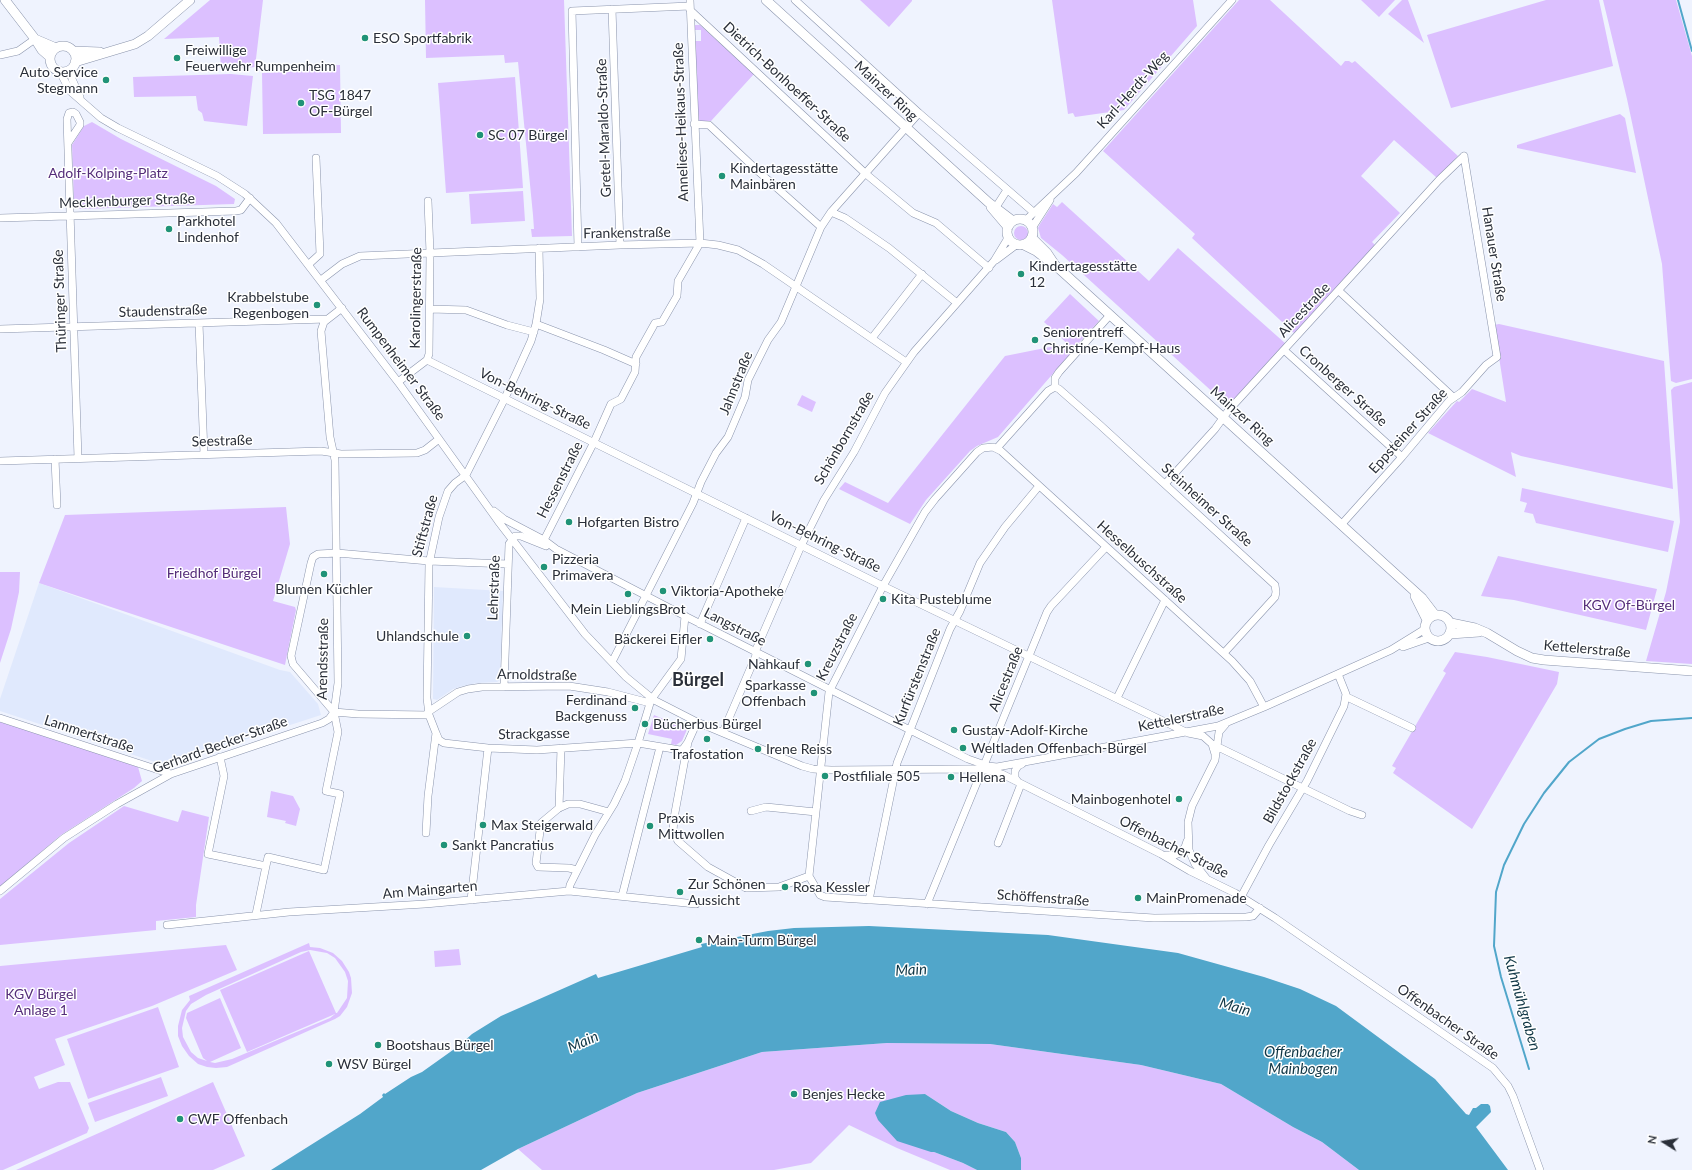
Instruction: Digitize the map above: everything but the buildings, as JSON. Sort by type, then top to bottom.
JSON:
[{"type":"street","name":"Rumpenheimer Straße","points":[[5,0],[42,50],[50,57],[52,66],[60,72],[70,91],[101,118],[114,126],[206,169],[250,198],[276,223],[309,264],[398,382],[512,539],[585,634],[626,677],[651,700]]},
{"type":"street","points":[[60,72],[105,52],[130,46],[144,39],[190,0]]},
{"type":"street","name":"Mainzer Ring","points":[[766,0],[988,202],[996,207],[1011,224]]},
{"type":"street","name":"Mainzer Ring","points":[[795,0],[919,113],[1031,210]]},
{"type":"street","name":"Karl-Herdt-Weg","points":[[1026,220],[1076,173],[1232,0]]},
{"type":"street","points":[[578,247],[572,11],[612,9],[648,3],[690,5]]},
{"type":"street","name":"Anneliese-Heikaus-Straße","points":[[690,5],[700,243]]},
{"type":"street","name":"Dietrich-Bonhoeffer-Straße","points":[[690,5],[866,174],[913,213],[936,223],[989,268]]},
{"type":"street","name":"Gretel-Maraldo-Straße","points":[[612,9],[620,246]]},
{"type":"street","name":"Rumpenheimer Straße","points":[[35,39],[56,48],[66,46],[73,51],[76,57],[73,66],[72,79],[82,101]]},
{"type":"street","points":[[0,55],[18,51],[35,39]]},
{"type":"street","points":[[50,57],[52,51],[56,48]]},
{"type":"street","points":[[73,51],[105,52]]},
{"type":"street","name":"Jahnstraße","points":[[612,662],[694,503],[716,452],[728,437],[745,397],[750,375],[769,337],[781,322],[821,227],[831,212],[919,113]]},
{"type":"street","points":[[694,124],[709,125],[821,227]]},
{"type":"street","name":"Thüringer Straße","points":[[68,143],[78,458]]},
{"type":"street","name":"Alicestraße","points":[[1165,484],[1284,350],[1439,180],[1464,156]]},
{"type":"street","name":"Hanauer Straße","points":[[1464,156],[1497,357]]},
{"type":"street","points":[[309,264],[320,254],[316,158]]},
{"type":"street","points":[[996,207],[1007,190]]},
{"type":"street","name":"Karl-Herdt-Weg","points":[[1032,228],[1052,196]]},
{"type":"street","name":"Mecklenburger Straße","points":[[0,218],[236,211],[241,210],[250,198]]},
{"type":"street","name":"Karolingerstraße","points":[[398,382],[427,360],[429,350],[430,253],[428,201]]},
{"type":"street","name":"Mainzer Ring","points":[[988,202],[994,212],[1011,224]]},
{"type":"street","points":[[831,212],[845,218],[879,241],[957,303]]},
{"type":"street","points":[[1018,219],[1026,220],[1032,228],[1032,238],[1020,245],[1008,238],[1007,234],[1011,224],[1018,219]]},
{"type":"street","name":"Schönbornstraße","points":[[723,732],[801,546],[826,496],[854,452],[885,393],[906,362],[989,268],[1008,238]]},
{"type":"street","name":"Mainzer Ring","points":[[1032,238],[1047,253],[1055,265]]},
{"type":"street","name":"Frankenstraße","points":[[321,280],[342,264],[360,256],[700,243],[726,247],[743,252],[796,286],[906,362]]},
{"type":"street","name":"Hessenstraße","points":[[543,542],[594,442],[611,404],[621,399],[635,372],[636,357],[655,323],[662,322],[677,296],[678,281],[700,243]]},
{"type":"street","name":"Mainzer Ring","points":[[1020,245],[1055,265],[1422,598],[1431,617]]},
{"type":"street","name":"Schönbornstraße","points":[[994,261],[1020,245]]},
{"type":"street","name":"Stiftstraße","points":[[426,833],[428,796],[436,733],[428,714],[427,698],[429,561],[439,517],[446,495],[453,485],[466,475],[505,398],[534,332],[540,292],[539,248]]},
{"type":"street","points":[[872,338],[922,274]]},
{"type":"street","points":[[1339,290],[1453,397]]},
{"type":"street","points":[[327,319],[342,308]]},
{"type":"street","points":[[430,309],[466,310],[507,325],[534,332]]},
{"type":"street","points":[[993,447],[1048,390],[1055,387],[1058,372],[1110,315]]},
{"type":"street","name":"Staudenstraße","points":[[0,329],[327,319]]},
{"type":"street","name":"Arendsstraße","points":[[327,319],[322,326],[321,334],[330,436],[334,454],[337,553],[338,683],[334,712]]},
{"type":"street","points":[[199,323],[204,454]]},
{"type":"street","points":[[536,324],[636,364]]},
{"type":"street","name":"Cronberger Straße","points":[[1284,350],[1402,457]]},
{"type":"street","name":"Eppsteiner Straße","points":[[1341,525],[1453,397],[1462,392],[1486,365],[1497,357]]},
{"type":"street","name":"Von-Behring-Straße","points":[[427,360],[883,586],[1188,732],[1203,736],[1215,746],[1303,789],[1362,815]]},
{"type":"street","name":"Steinheimer Straße","points":[[1055,387],[1274,583],[1276,587],[1275,597],[1224,653]]},
{"type":"street","name":"Seestraße","points":[[0,461],[321,451],[334,454],[419,452],[439,439]]},
{"type":"street","name":"Hesselbuschstraße","points":[[993,447],[1039,486],[1237,665],[1250,681],[1264,707]]},
{"type":"street","name":"Kreuzstraße","points":[[809,876],[828,695],[830,689],[883,586],[930,504],[976,452],[993,447]]},
{"type":"street","points":[[55,459],[57,505]]},
{"type":"street","name":"Kurfürstenstraße","points":[[869,900],[895,770],[950,629],[956,620],[983,558],[1005,527],[1039,486]]},
{"type":"street","name":"Langstraße","points":[[482,497],[495,512],[504,519],[543,542],[700,624],[984,768]]},
{"type":"street","points":[[700,624],[746,518]]},
{"type":"street","name":"Lehrstraße","points":[[504,687],[509,544],[515,536],[521,536],[543,542]]},
{"type":"street","name":"Alicestraße","points":[[927,904],[1049,609],[1106,547]]},
{"type":"street","points":[[337,553],[429,561],[508,564]]},
{"type":"street","name":"Arendsstraße","points":[[334,712],[293,664],[291,656],[312,558],[318,554],[337,553]]},
{"type":"street","points":[[1117,698],[1164,600]]},
{"type":"street","points":[[569,891],[570,885],[595,835],[609,812],[629,773],[651,700],[681,659],[685,616]]},
{"type":"street","points":[[1429,638],[1425,629],[1431,617]]},
{"type":"street","name":"Kettelerstraße","points":[[1431,617],[1446,617],[1451,623],[1475,628],[1532,658],[1692,671]]},
{"type":"street","points":[[1450,634],[1451,623]]},
{"type":"street","name":"Kettelerstraße","points":[[1391,650],[1425,629]]},
{"type":"street","name":"Kettelerstraße","points":[[984,768],[1211,728],[1264,707],[1391,650],[1429,638],[1441,641],[1445,640],[1450,634],[1467,632],[1487,633]]},
{"type":"street","points":[[1338,674],[1347,696],[1412,728]]},
{"type":"street","name":"Arnoldstraße","points":[[428,714],[451,696],[464,690],[474,688],[569,686],[651,700]]},
{"type":"street","name":"Bildstockstraße","points":[[1241,897],[1269,845],[1303,789],[1344,706],[1347,696]]},
{"type":"street","name":"Offenbacher Straße","points":[[651,700],[697,722],[802,766],[820,770],[984,768],[1002,774],[1161,854],[1260,908],[1493,1068],[1508,1086],[1513,1096],[1540,1170]]},
{"type":"street","points":[[256,914],[268,858],[324,870],[340,794],[326,791],[338,732],[334,712],[358,714],[428,714]]},
{"type":"street","name":"Gerhard-Becker-Straße","points":[[0,891],[64,838],[129,797],[171,774],[325,722],[334,712]]},
{"type":"street","name":"Lammertstraße","points":[[0,718],[171,774]]},
{"type":"street","points":[[1161,854],[1174,856],[1180,853],[1185,847],[1188,822],[1192,806],[1215,760],[1215,746],[1219,732],[1222,727],[1234,720]]},
{"type":"street","points":[[697,722],[688,742],[674,818],[673,832],[678,841],[708,867],[746,888],[781,887],[809,876]]},
{"type":"street","name":"Strackgasse","points":[[436,733],[440,740],[444,743],[488,748],[537,750],[638,743],[680,750],[685,748],[688,742]]},
{"type":"street","points":[[622,896],[660,747]]},
{"type":"street","points":[[471,900],[488,748]]},
{"type":"street","points":[[559,808],[561,748]]},
{"type":"street","points":[[961,755],[966,762],[965,767],[961,769]]},
{"type":"street","points":[[220,757],[224,776],[208,854],[266,866]]},
{"type":"street","name":"Kettelerstraße","points":[[1020,783],[1015,776],[1016,767],[1035,760]]},
{"type":"street","points":[[998,843],[1020,783]]},
{"type":"street","points":[[578,870],[569,868],[538,867],[536,863],[541,823],[563,805],[572,803],[609,812]]},
{"type":"street","points":[[751,811],[766,807],[816,812]]},
{"type":"street","points":[[1187,837],[1192,858],[1208,880]]},
{"type":"street","name":"Schöffenstraße","points":[[809,876],[822,896],[869,900],[1165,919],[1246,918],[1253,916],[1260,908]]},
{"type":"street","name":"Am Maingarten","points":[[167,925],[256,914],[426,904],[569,891],[696,904]]},
{"type":"shaded area","points":[[39,583],[280,670],[290,672],[318,704],[321,715],[169,764],[158,763],[0,711],[0,699]]},
{"type":"shaded area","name":"Uhlandschule","points":[[434,587],[503,591],[500,680],[497,682],[477,683],[462,686],[453,689],[437,700],[433,699]]},
{"type":"green space","points":[[210,0],[263,0],[255,67],[221,70],[219,37],[164,39]]},
{"type":"green space","points":[[425,0],[564,0],[572,236],[532,237],[531,229],[534,229],[533,215],[518,62],[505,63],[504,55],[426,58]]},
{"type":"green space","points":[[860,0],[912,0],[912,1],[889,27]]},
{"type":"green space","points":[[1052,0],[1193,0],[1197,26],[1124,110],[1075,117],[1073,113],[1068,114]]},
{"type":"green space","points":[[1239,0],[1270,0],[1341,66],[1345,61],[1352,63],[1355,61],[1458,156],[1437,178],[1394,140],[1361,176],[1400,213],[1372,242],[1376,246],[1295,334],[1192,238],[1195,234],[1103,151]]},
{"type":"green space","points":[[1361,0],[1395,0],[1379,17]]},
{"type":"green space","points":[[1402,0],[1408,0],[1424,43],[1388,14]]},
{"type":"green space","points":[[1546,0],[1599,0],[1613,66],[1451,108],[1427,35]]},
{"type":"green space","points":[[1603,0],[1676,0],[1692,56],[1692,379],[1676,383],[1671,381],[1662,264],[1627,99]]},
{"type":"green space","points":[[695,25],[700,25],[754,74],[711,121],[701,122],[698,119],[695,41],[701,41],[701,30],[694,30]]},
{"type":"green space","name":"TSG 1847 OF-Bürgel","points":[[340,65],[341,133],[263,134],[262,73],[305,71],[305,66]]},
{"type":"green space","points":[[231,74],[253,76],[247,126],[204,121],[202,113],[198,110],[196,96],[134,97],[133,77]]},
{"type":"green space","name":"SC 07 Bürgel","points":[[515,77],[523,188],[446,193],[438,83]]},
{"type":"green space","points":[[1620,114],[1625,118],[1636,173],[1517,148],[1517,145]]},
{"type":"green space","name":"Adolf-Kolping-Platz","points":[[92,122],[121,139],[216,186],[235,199],[234,204],[80,209],[74,203],[72,145],[84,126]]},
{"type":"green space","points":[[523,191],[525,221],[471,224],[469,194]]},
{"type":"green space","points":[[1062,202],[1149,281],[1178,248],[1286,344],[1228,406],[1062,255],[1041,238],[1038,228],[1040,224],[1053,204],[1057,207]]},
{"type":"green space","points":[[1021,226],[1026,228],[1028,233],[1026,238],[1021,240],[1016,238],[1014,233],[1016,228]]},
{"type":"green space","points":[[1070,294],[1099,321],[1073,349],[1044,322]]},
{"type":"green space","points":[[1499,324],[1664,361],[1673,489],[1521,456],[1511,452],[1516,477],[1428,433],[1457,401],[1459,402],[1472,389],[1506,402],[1494,325]]},
{"type":"green space","points":[[1060,345],[1070,354],[998,437],[977,446],[970,451],[926,500],[910,524],[839,489],[845,482],[888,503],[1005,356]]},
{"type":"green space","points":[[1692,382],[1692,664],[1646,661],[1666,592],[1680,522],[1671,390],[1674,387]]},
{"type":"green space","points":[[802,395],[816,402],[812,412],[797,405]]},
{"type":"green space","points":[[1522,488],[1674,521],[1668,552],[1536,523],[1533,514],[1524,512],[1527,503],[1520,501]]},
{"type":"green space","name":"Friedhof Bürgel","points":[[286,507],[290,544],[273,601],[295,607],[296,610],[285,665],[39,583],[65,515]]},
{"type":"green space","name":"KGV Of-Bürgel","points":[[1498,556],[1657,589],[1646,630],[1514,600],[1481,596]]},
{"type":"green space","points":[[0,572],[20,572],[19,592],[11,629],[0,663]]},
{"type":"green space","points":[[1455,652],[1559,672],[1557,684],[1472,829],[1393,773],[1396,768],[1392,766],[1446,673],[1443,671]]},
{"type":"green space","points":[[654,715],[680,726],[682,722],[689,725],[682,741],[676,745],[671,744],[672,739],[648,734]]},
{"type":"green space","points":[[0,720],[138,767],[142,781],[134,788],[61,835],[0,887]]},
{"type":"green space","points":[[271,791],[293,796],[300,809],[296,826],[285,823],[286,821],[267,817]]},
{"type":"green space","points":[[124,806],[178,822],[182,810],[209,817],[196,905],[196,917],[156,921],[156,930],[0,945],[0,899],[69,843]]},
{"type":"green space","points":[[309,943],[310,947],[320,948],[333,953],[342,961],[351,978],[352,993],[347,1007],[340,1016],[335,1019],[227,1067],[216,1068],[198,1064],[189,1056],[182,1046],[178,1036],[178,1026],[182,1010],[190,1000],[189,996]],"holes":[[[310,950],[327,953],[335,958],[345,972],[348,981],[347,998],[337,1013],[309,951],[220,990],[247,1052],[335,1014],[330,1018],[232,1059],[215,1063],[210,1062],[241,1048],[220,998],[187,1013],[186,1018],[203,1058],[207,1061],[198,1058],[191,1052],[183,1037],[182,1028],[186,1011],[191,1004],[206,995],[301,952]]]},
{"type":"green space","name":"KGV Bürgel Anlage 1","points":[[226,945],[237,970],[152,1006],[55,1039],[65,1065],[34,1077],[39,1089],[58,1082],[70,1082],[89,1128],[87,1133],[0,1170],[0,966]]},
{"type":"green space","points":[[459,949],[461,965],[435,967],[434,951]]},
{"type":"green space","points":[[158,1007],[179,1067],[88,1099],[67,1039]]},
{"type":"green space","points":[[887,1043],[990,1044],[1141,1065],[1221,1084],[1293,1127],[1322,1142],[1359,1170],[1021,1170],[1021,1158],[1015,1142],[1006,1132],[978,1123],[951,1111],[925,1094],[931,1152],[963,1163],[977,1170],[950,1170],[897,1148],[849,1125],[811,1163],[774,1170],[542,1170],[518,1149],[637,1093],[762,1052]]},
{"type":"green space","points":[[161,1077],[168,1096],[95,1122],[88,1103]]},
{"type":"green space","name":"CWF Offenbach","points":[[213,1082],[245,1156],[213,1170],[16,1170]]},
{"type":"water","name":"Offenbacher Mainbogen","points":[[869,926],[1048,935],[1178,953],[1264,977],[1300,989],[1336,1006],[1435,1079],[1466,1114],[1469,1115],[1473,1108],[1476,1108],[1481,1104],[1488,1104],[1491,1112],[1476,1127],[1508,1170],[1359,1170],[1322,1142],[1293,1127],[1221,1084],[1141,1065],[990,1044],[887,1043],[762,1052],[637,1093],[518,1149],[481,1170],[271,1170],[360,1114],[383,1097],[382,1095],[384,1093],[385,1094],[411,1077],[422,1072],[460,1045],[472,1034],[501,1016],[596,974],[598,978],[702,947],[701,944],[768,931],[794,928]]},
{"type":"water","points":[[925,1094],[951,1111],[978,1123],[1006,1132],[1015,1142],[1021,1158],[1021,1170],[977,1170],[934,1152],[897,1141],[878,1120],[875,1113],[880,1102],[906,1095]]},
{"type":"waterway","name":"Kuhmühlgraben","points":[[1678,0],[1692,51]]},
{"type":"waterway","name":"Kuhmühlgraben","points":[[1529,1069],[1501,977],[1494,946],[1496,892],[1504,865],[1524,824],[1544,793],[1569,762],[1599,739],[1625,729],[1651,721],[1692,718]]},
{"type":"place","name":"ESO Sportfabrik","points":[[365,38]]},
{"type":"place","name":"Freiwillige Feuerwehr Rumpenheim","points":[[177,58]]},
{"type":"place","name":"Auto Service Stegmann","points":[[106,80]]},
{"type":"place","name":"TSG 1847 OF-Bürgel","points":[[301,103]]},
{"type":"place","name":"SC 07 Bürgel","points":[[480,135]]},
{"type":"place","name":"Kindertagesstätte Mainbären","points":[[722,176]]},
{"type":"place","name":"Parkhotel Lindenhof","points":[[169,229]]},
{"type":"place","name":"Kindertagesstätte 12","points":[[1021,274]]},
{"type":"place","name":"Krabbelstube Regenbogen","points":[[317,305]]},
{"type":"place","name":"Seniorentreff Christine-Kempf-Haus","points":[[1035,340]]},
{"type":"place","name":"Hofgarten Bistro","points":[[569,522]]},
{"type":"place","name":"Pizzeria Primavera","points":[[544,567]]},
{"type":"place","name":"Blumen Küchler","points":[[324,574]]},
{"type":"place","name":"Viktoria-Apotheke","points":[[663,591]]},
{"type":"place","name":"Mein LieblingsBrot","points":[[628,594]]},
{"type":"place","name":"Kita Pusteblume","points":[[883,599]]},
{"type":"place","name":"Uhlandschule","points":[[467,636]]},
{"type":"place","name":"Bäckerei Eifler","points":[[710,639]]},
{"type":"place","name":"Nahkauf","points":[[808,664]]},
{"type":"place","name":"Sparkasse Offenbach","points":[[814,693]]},
{"type":"place","name":"Ferdinand Backgenuss","points":[[635,708]]},
{"type":"place","name":"Bücherbus Bürgel","points":[[645,724]]},
{"type":"place","name":"Gustav-Adolf-Kirche","points":[[954,730]]},
{"type":"place","name":"Trafostation","points":[[707,739]]},
{"type":"place","name":"Weltladen Offenbach-Bürgel","points":[[963,748]]},
{"type":"place","name":"Irene Reiss","points":[[758,749]]},
{"type":"place","name":"Postfiliale 505","points":[[825,776]]},
{"type":"place","name":"Hellena","points":[[951,777]]},
{"type":"place","name":"Mainbogenhotel","points":[[1179,799]]},
{"type":"place","name":"Max Steigerwald","points":[[483,825]]},
{"type":"place","name":"Praxis Mittwollen","points":[[650,826]]},
{"type":"place","name":"Sankt Pancratius","points":[[444,845]]},
{"type":"place","name":"Rosa Kessler","points":[[785,887]]},
{"type":"place","name":"Zur Schönen Aussicht","points":[[680,892]]},
{"type":"place","name":"MainPromenade","points":[[1138,898]]},
{"type":"place","name":"Main-Turm Bürgel","points":[[699,940]]},
{"type":"place","name":"Bootshaus Bürgel","points":[[378,1045]]},
{"type":"place","name":"WSV Bürgel","points":[[329,1064]]},
{"type":"place","name":"Benjes Hecke","points":[[794,1094]]},
{"type":"place","name":"CWF Offenbach","points":[[180,1119]]},
{"type":"district","name":"Bürgel","points":[[698,680]]},
{"type":"water label","name":"Main","points":[[911,970]]},
{"type":"water label","name":"Main","points":[[1235,1007]]},
{"type":"water label","name":"Main","points":[[583,1042]]}]
